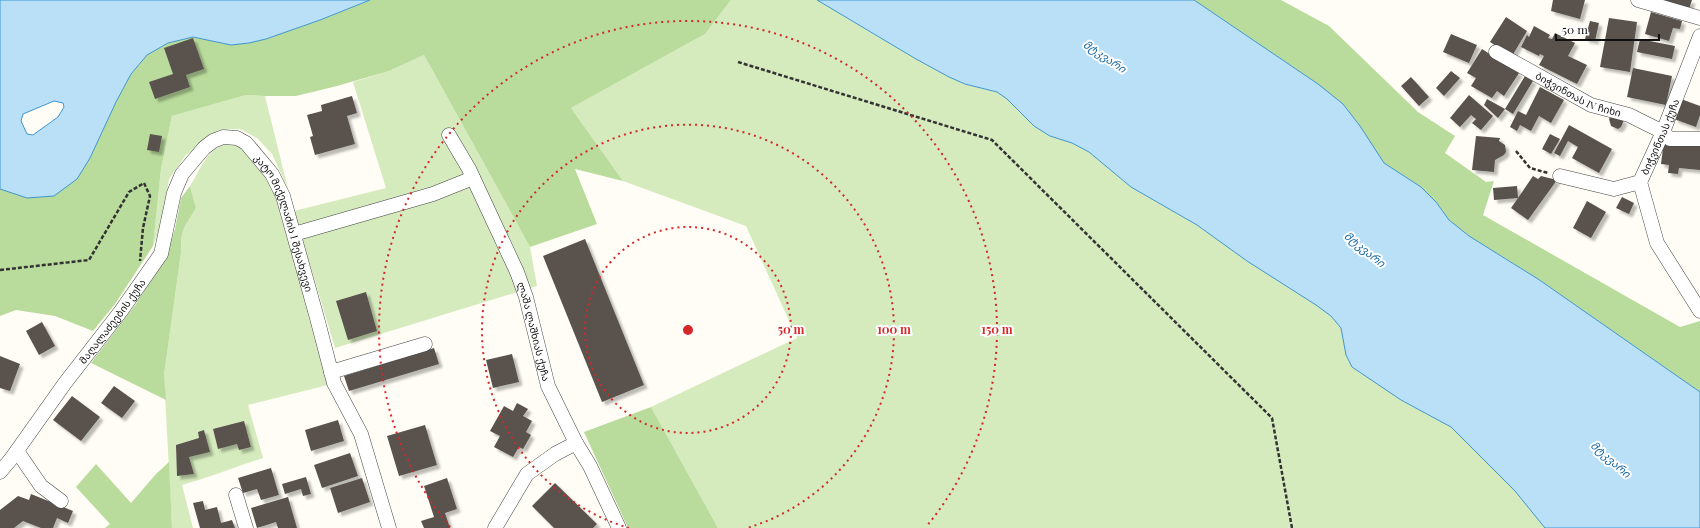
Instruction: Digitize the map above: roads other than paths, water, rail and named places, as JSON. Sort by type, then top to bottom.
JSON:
[{"type":"street","points":[[1638,0],[1700,18]]},
{"type":"street","name":"ბიჭვინთას ქუჩა","points":[[1560,176],[1614,189],[1640,182],[1663,132],[1700,36]]},
{"type":"street","name":"ბიჭვინთას IV ჩიხი","points":[[1496,52],[1591,105],[1629,115],[1663,132],[1670,139],[1700,139]]},
{"type":"street","name":"ლაშა ლაშხიას ქუჩა","points":[[449,135],[473,178],[517,272],[526,297],[548,386],[576,443],[590,466],[619,528]]},
{"type":"street","name":"კატო მიქელაძის I შესახვევი","points":[[120,311],[161,254],[174,193],[182,174],[204,148],[213,141],[223,137],[237,138],[246,143],[272,174],[283,196],[334,383],[360,434],[389,528]]},
{"type":"street","points":[[294,234],[433,194],[473,178]]},
{"type":"street","points":[[1640,182],[1657,243],[1700,311]]},
{"type":"street","name":"მაღალაძეების ქუჩა","points":[[0,472],[120,311]]},
{"type":"street","points":[[331,372],[425,344]]},
{"type":"street","points":[[495,528],[527,474],[555,454],[576,443]]},
{"type":"street","points":[[17,451],[41,486],[61,501]]},
{"type":"street","points":[[236,495],[246,528]]},
{"type":"water","points":[[0,0],[370,0],[320,20],[266,39],[249,43],[231,45],[193,37],[168,43],[147,55],[131,74],[90,158],[77,179],[54,196],[27,198],[0,189]],"holes":[[[54,101],[63,103],[64,107],[58,117],[33,135],[27,134],[21,121],[23,114]]]},
{"type":"water","name":"მტკვარი","points":[[817,0],[1194,0],[1318,84],[1343,104],[1360,126],[1384,163],[1421,187],[1436,202],[1449,220],[1469,236],[1538,279],[1700,392],[1700,528],[1545,528],[1515,491],[1451,427],[1401,400],[1352,367],[1346,355],[1341,328],[1331,316],[1316,305],[1247,261],[1197,225],[1131,187],[1089,152],[1072,143],[1050,136],[1034,126],[1007,99],[997,92],[965,84],[949,77]]}]
